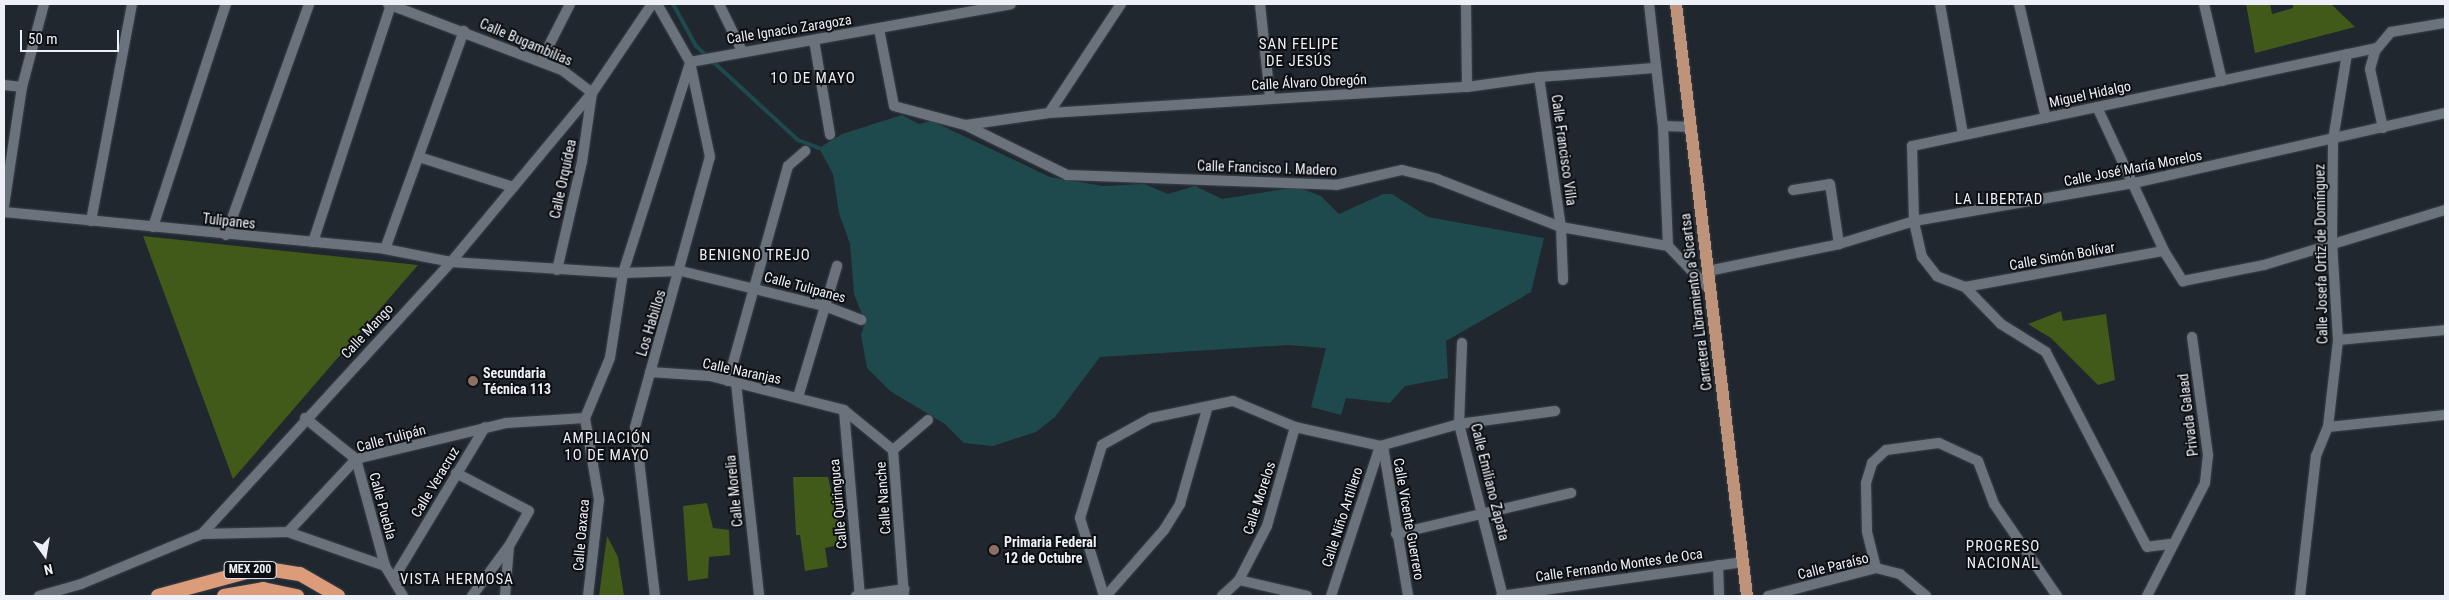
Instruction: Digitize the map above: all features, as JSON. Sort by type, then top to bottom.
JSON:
[{"type":"highway","name":"MEX 200","points":[[158,596],[261,568],[300,574],[338,596]]},
{"type":"highway","points":[[224,596],[263,589],[297,596]]},
{"type":"main road","name":"Carretera Libramiento a Sicartsa","points":[[1676,4],[1747,596]]},
{"type":"street","points":[[4,206],[22,86],[44,4]]},
{"type":"street","points":[[91,221],[132,4]]},
{"type":"street","points":[[153,227],[226,4]]},
{"type":"street","points":[[226,236],[309,4]]},
{"type":"street","points":[[313,242],[389,4]]},
{"type":"street","name":"Calle Bugambilias","points":[[389,4],[542,61],[573,76],[592,92]]},
{"type":"street","points":[[542,61],[570,4]]},
{"type":"street","name":"Calle Mango","points":[[39,596],[81,584],[202,534],[305,418],[451,262],[592,92],[652,4]]},
{"type":"street","name":"Los Habillos","points":[[655,596],[635,427],[650,372],[682,271],[710,157],[695,61],[657,4]]},
{"type":"street","points":[[719,4],[739,51]]},
{"type":"street","points":[[945,4],[953,11]]},
{"type":"street","name":"Calle Ignacio Zaragoza","points":[[695,61],[739,51],[879,29],[953,11],[1011,4]]},
{"type":"street","points":[[1049,113],[1121,4]]},
{"type":"street","points":[[1260,4],[1270,97]]},
{"type":"street","points":[[1466,4],[1467,87]]},
{"type":"street","points":[[1649,4],[1654,68],[1663,126],[1668,246],[1710,290]]},
{"type":"street","points":[[1940,4],[1963,135]]},
{"type":"street","points":[[2019,4],[2046,118]]},
{"type":"street","points":[[2204,4],[2222,80]]},
{"type":"street","points":[[2383,128],[2370,69],[2376,48],[2391,32],[2445,23]]},
{"type":"street","name":"Calle Francisco I. Madero","points":[[879,29],[894,106],[966,125],[1067,175],[1336,185],[1402,170],[1436,178],[1561,227],[1668,246]]},
{"type":"street","points":[[385,249],[420,157],[464,31]]},
{"type":"street","points":[[814,40],[830,135]]},
{"type":"street","name":"Miguel Hidalgo","points":[[1914,221],[1912,146],[2376,48]]},
{"type":"street","name":"Calle Josefa Ortiz de Domínguez","points":[[2300,596],[2316,456],[2328,427],[2338,340],[2332,241],[2333,140],[2348,54]]},
{"type":"street","points":[[585,418],[610,358],[623,273],[695,61]]},
{"type":"street","name":"Calle Álvaro Obregón","points":[[966,125],[1049,113],[1270,97],[1467,87],[1539,77],[1654,68]]},
{"type":"street","name":"Calle Francisco Villa","points":[[1539,77],[1561,227],[1564,280]]},
{"type":"street","points":[[4,85],[22,86]]},
{"type":"street","name":"Calle Orquídea","points":[[557,270],[582,162],[592,92]]},
{"type":"street","points":[[2097,107],[2164,251],[2184,281],[2264,265],[2332,241],[2445,210]]},
{"type":"street","name":"Calle José María Morelos","points":[[1708,271],[1839,244],[1914,221],[2134,184],[2445,113]]},
{"type":"street","points":[[1663,126],[1692,127]]},
{"type":"street","points":[[732,382],[752,288],[788,166],[805,151]]},
{"type":"street","points":[[420,157],[513,187]]},
{"type":"street","points":[[1793,190],[1830,184],[1839,244]]},
{"type":"street","name":"Tulipanes","points":[[4,212],[226,236],[385,249],[451,262]]},
{"type":"street","points":[[1914,221],[1922,257],[1937,276],[1965,287],[2001,324],[2046,352],[2148,547],[2170,544]]},
{"type":"street","name":"Calle Simón Bolívar","points":[[1965,287],[2164,251]]},
{"type":"street","name":"Calle Tulipanes","points":[[451,262],[623,273],[682,271],[825,306],[861,320]]},
{"type":"street","points":[[798,397],[837,266]]},
{"type":"street","points":[[2338,340],[2445,330]]},
{"type":"street","name":"Privada Galaad","points":[[2147,596],[2170,544],[2205,483],[2208,455],[2192,336]]},
{"type":"street","name":"Calle Emiliano Zapata","points":[[1462,343],[1460,424],[1486,516],[1502,596]]},
{"type":"street","name":"Calle Naranjas","points":[[650,372],[710,376],[798,397]]},
{"type":"street","name":"Calle Morelia","points":[[732,382],[759,596]]},
{"type":"street","name":"Calle Nanche","points":[[798,397],[844,410],[893,450],[904,593]]},
{"type":"street","points":[[1105,596],[1080,518],[1102,445],[1151,418],[1207,409],[1233,401],[1295,427],[1381,446],[1460,424],[1555,411]]},
{"type":"street","points":[[1105,596],[1164,530],[1180,504],[1207,409]]},
{"type":"street","name":"Calle Quiringuca","points":[[844,410],[860,596]]},
{"type":"street","points":[[2328,427],[2445,416]]},
{"type":"street","name":"Calle Puebla","points":[[305,418],[356,460],[385,566]]},
{"type":"street","name":"Calle Tulipán","points":[[288,532],[356,460],[485,427],[585,418]]},
{"type":"street","name":"Calle Oaxaca","points":[[585,418],[599,500],[588,596]]},
{"type":"street","points":[[893,450],[928,420]]},
{"type":"street","name":"Calle Veracruz","points":[[394,578],[485,427]]},
{"type":"street","name":"Calle Morelos","points":[[1222,596],[1239,580],[1267,526],[1295,427]]},
{"type":"street","points":[[1876,568],[1867,531],[1866,483],[1872,462],[1886,450],[1939,443],[1978,461],[1994,504],[2057,596]]},
{"type":"street","name":"Calle Vicente Guerrero","points":[[1381,446],[1408,596]]},
{"type":"street","name":"Calle Niño Artillero","points":[[1331,596],[1381,446]]},
{"type":"street","points":[[456,473],[529,511],[509,546],[472,596]]},
{"type":"street","points":[[1396,534],[1486,516],[1571,493]]},
{"type":"street","points":[[202,534],[288,532],[385,566],[404,596]]},
{"type":"street","points":[[504,596],[509,546]]},
{"type":"street","name":"Calle Fernando Montes de Oca","points":[[1502,596],[1742,562]]},
{"type":"street","points":[[1718,565],[1719,596]]},
{"type":"street","name":"Calle Paraíso","points":[[1768,596],[1876,568],[1900,574],[1926,596]]},
{"type":"street","points":[[1239,580],[1307,596]]},
{"type":"street","points":[[856,596],[904,593]]},
{"type":"green space","points":[[2246,4],[2270,4],[2272,14],[2293,8],[2293,4],[2331,4],[2355,27],[2255,53]]},
{"type":"green space","points":[[143,236],[418,265],[233,479]]},
{"type":"green space","points":[[2061,311],[2063,321],[2106,314],[2115,380],[2098,385],[2051,338],[2028,324]]},
{"type":"green space","points":[[793,477],[828,477],[843,544],[825,548],[828,567],[805,571],[800,535],[796,535]]},
{"type":"green space","points":[[707,503],[713,528],[729,530],[730,555],[709,557],[708,578],[688,581],[683,506]]},
{"type":"green space","points":[[607,536],[618,557],[624,596],[599,596]]},
{"type":"shaded area","points":[[902,115],[919,124],[932,121],[1050,177],[1103,186],[1144,184],[1168,194],[1195,186],[1222,199],[1297,187],[1321,196],[1339,214],[1383,194],[1392,194],[1428,217],[1544,238],[1531,292],[1446,341],[1448,378],[1405,386],[1390,403],[1346,398],[1341,415],[1311,407],[1326,348],[1288,345],[1100,357],[1055,417],[1036,432],[993,446],[964,443],[945,424],[890,391],[867,368],[861,335],[865,322],[854,294],[850,244],[839,213],[833,174],[819,148],[842,134]]},
{"type":"waterway","points":[[673,4],[696,46],[798,140],[819,148]]},
{"type":"place","name":"Secundaria Técnica 113","points":[[473,381]]},
{"type":"place","name":"Primaria Federal 12 de Octubre","points":[[994,550]]},
{"type":"district","name":"SAN FELIPE DE JESÚS","points":[[1299,52]]},
{"type":"district","name":"1O DE MAYO","points":[[813,79]]},
{"type":"district","name":"LA LIBERTAD","points":[[1999,200]]},
{"type":"district","name":"BENIGNO TREJO","points":[[755,256]]},
{"type":"district","name":"AMPLIACIÓN 1O DE MAYO","points":[[607,446]]},
{"type":"district","name":"PROGRESO NACIONAL","points":[[2003,554]]},
{"type":"district","name":"VISTA HERMOSA","points":[[457,580]]}]
